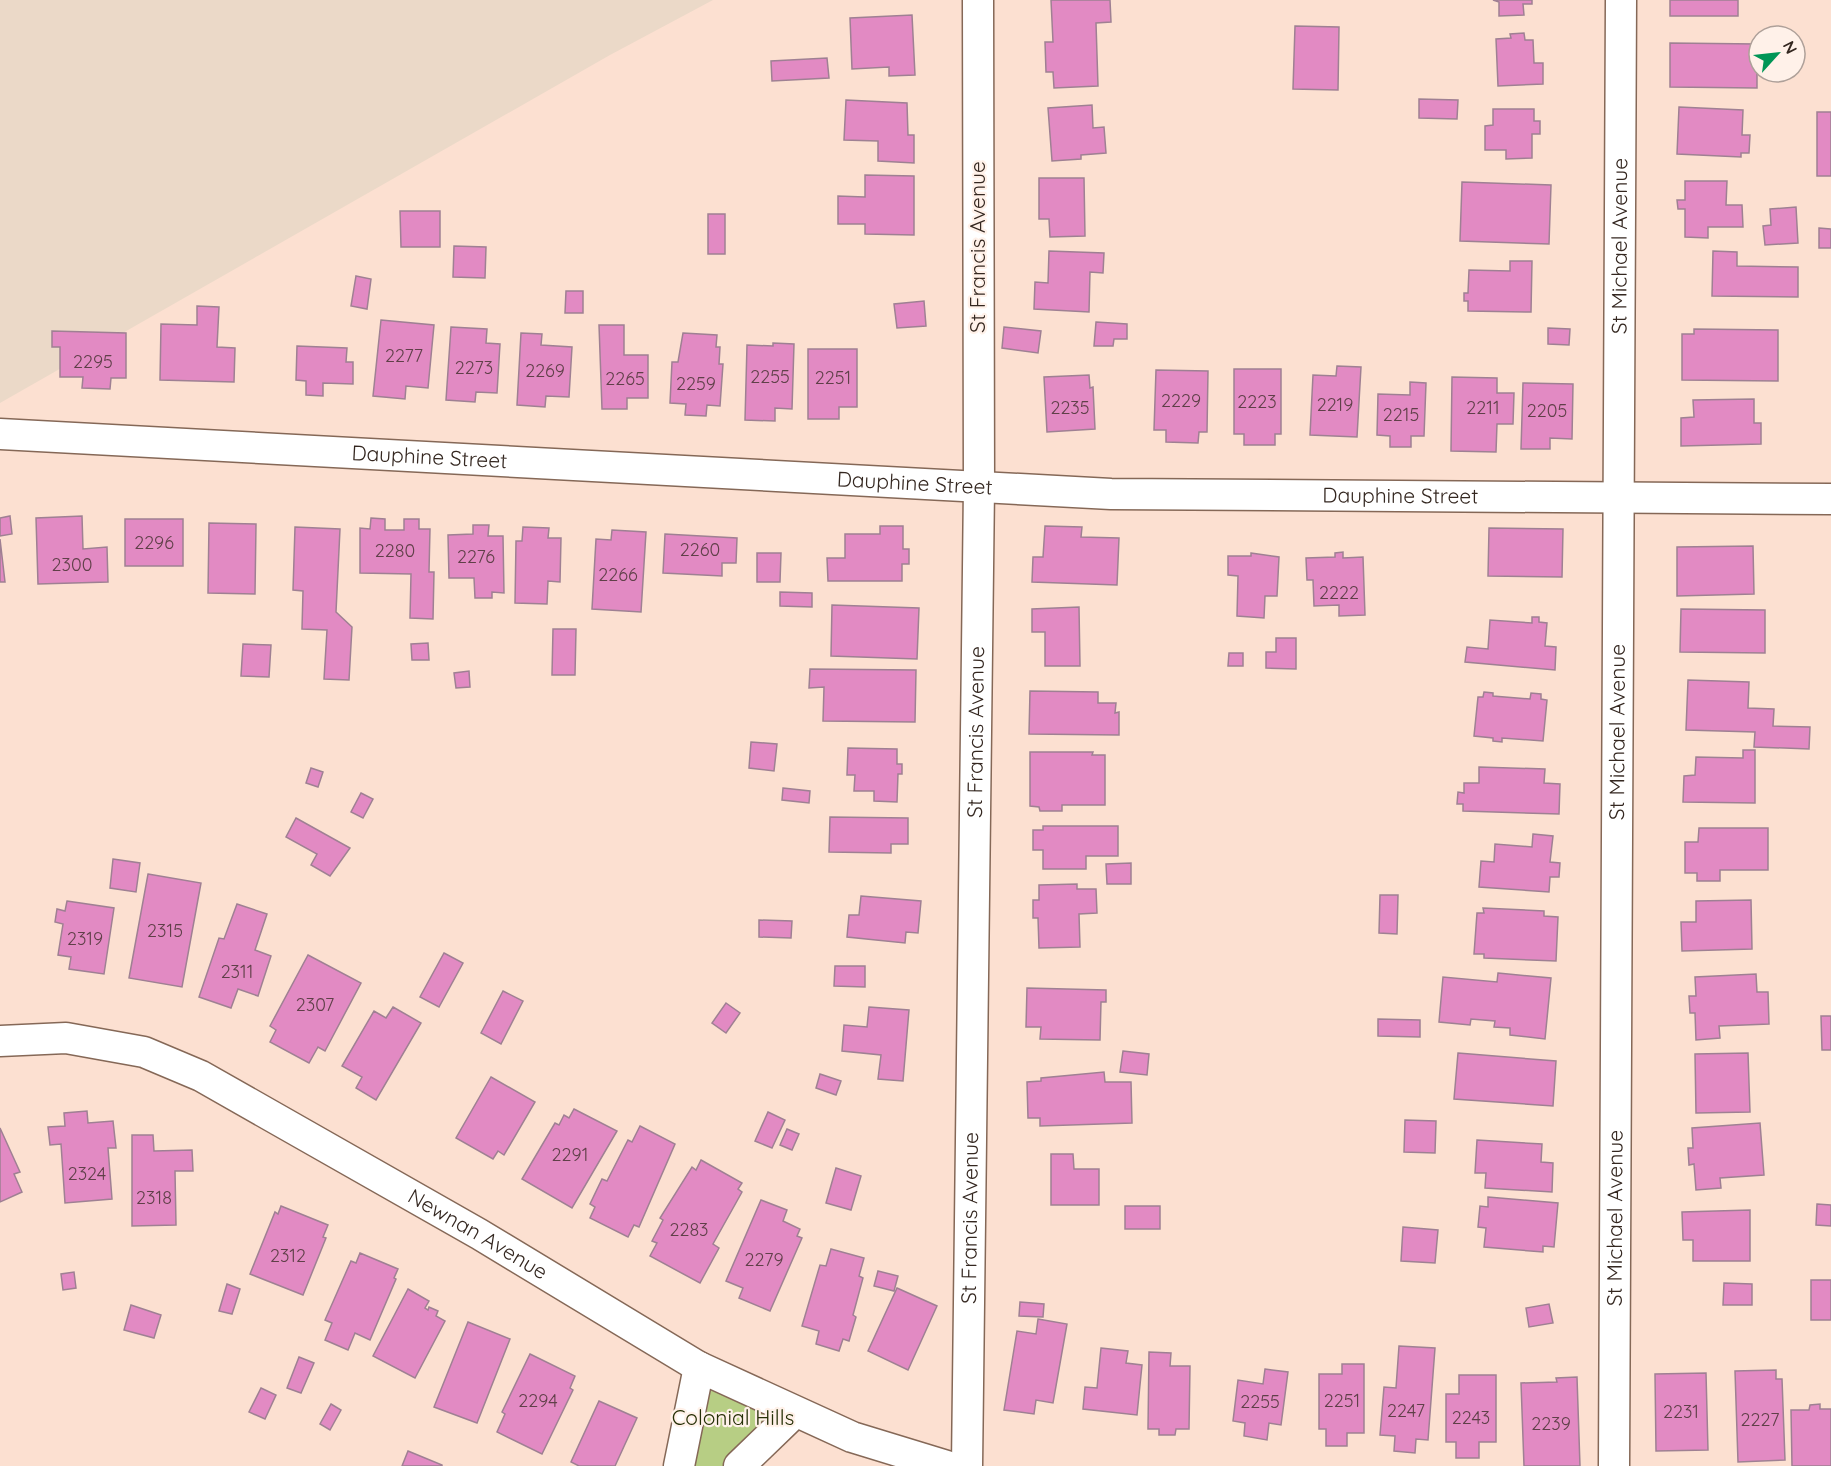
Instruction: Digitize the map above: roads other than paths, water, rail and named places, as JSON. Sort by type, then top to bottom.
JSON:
[{"type":"street","name":"St Francis Avenue","points":[[967,1466],[979,487],[978,0]]},
{"type":"street","name":"St Michael Avenue","points":[[1614,1466],[1621,0]]},
{"type":"street","name":"Dauphine Street","points":[[0,434],[1111,494],[1831,499]]},
{"type":"street","name":"Newnan Avenue","points":[[0,1041],[66,1038],[144,1052],[201,1076],[478,1234],[699,1367],[852,1437],[947,1466]]},
{"type":"street","points":[[679,1466],[699,1367]]},
{"type":"street","points":[[739,1466],[795,1412]]},
{"type":"park label","name":"Colonial Hills","points":[[733,1418]]}]
